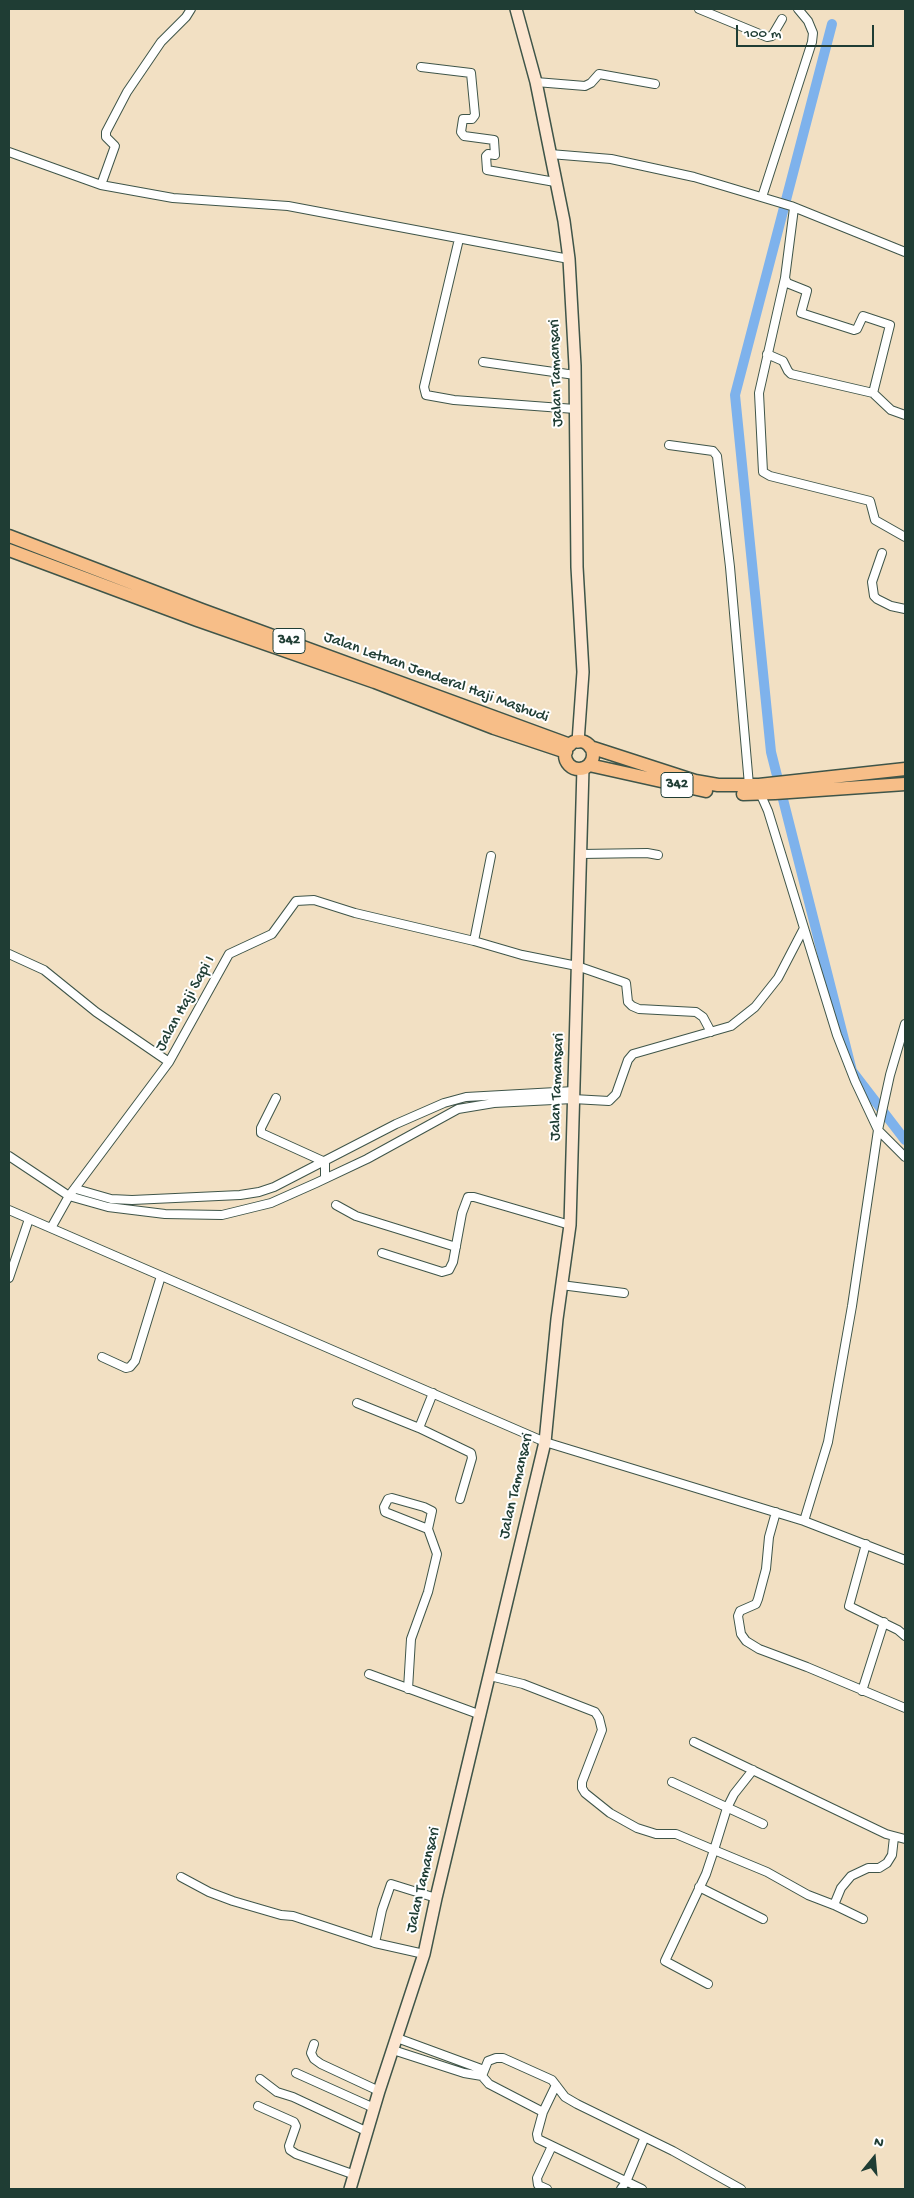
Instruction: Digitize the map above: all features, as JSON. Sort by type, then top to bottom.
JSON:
[{"type":"main road","name":"Jalan Tamansari","points":[[516,9],[536,82],[569,259],[575,375],[577,567],[583,672],[576,746]]},
{"type":"main road","name":"Jalan Letnan Jenderal Haji Mashudi","points":[[9,536],[71,567]]},
{"type":"main road","name":"Jalan Letnan Jenderal Haji Mashudi","points":[[9,550],[71,567],[200,615],[576,746],[707,784],[758,789]]},
{"type":"main road","points":[[576,746],[593,756],[586,767],[572,767],[565,758],[576,746]]},
{"type":"main road","name":"Jalan Tamansari","points":[[350,2189],[379,2091],[424,1954],[545,1442],[561,1285],[570,1225],[580,854],[586,767]]},
{"type":"main road","name":"Jalan Letnan Jenderal Haji Mashudi","points":[[586,767],[725,794],[788,787],[821,790],[905,784]]},
{"type":"main road","name":"Jalan Letnan Jenderal Haji Mashudi","points":[[788,787],[819,777],[905,769]]},
{"type":"main road","points":[[819,777],[821,790]]},
{"type":"street","points":[[101,185],[115,146],[106,137],[106,132],[133,83],[161,42],[186,18],[191,9]]},
{"type":"street","points":[[699,9],[767,37],[772,36],[782,19]]},
{"type":"street","points":[[762,196],[812,42],[813,33],[808,21],[798,9]]},
{"type":"street","points":[[421,67],[471,73],[475,116],[472,119],[463,119],[461,132],[464,136],[494,140],[494,156],[488,154],[486,156],[488,170],[555,182]]},
{"type":"street","points":[[536,82],[585,86],[591,83],[599,74],[655,84]]},
{"type":"street","points":[[9,152],[101,185],[173,198],[288,206],[569,259]]},
{"type":"street","points":[[550,154],[612,159],[694,177],[762,196],[905,252]]},
{"type":"street","points":[[792,207],[785,278],[767,354],[759,402],[764,474],[870,500],[875,520],[905,537]]},
{"type":"street","points":[[459,239],[424,387],[426,395],[454,400],[575,409]]},
{"type":"street","points":[[785,278],[787,284],[807,291],[801,312],[803,315],[854,330],[857,329],[863,316],[890,325],[873,393]]},
{"type":"street","points":[[767,354],[783,361],[791,374],[873,393],[891,410],[905,415]]},
{"type":"street","points":[[483,362],[575,375]]},
{"type":"street","points":[[669,445],[713,451],[717,456],[758,789],[768,811],[837,1035],[854,1081],[879,1126],[905,1157]]},
{"type":"street","points":[[882,553],[872,582],[874,596],[891,606],[905,609]]},
{"type":"street","points":[[580,854],[647,853],[658,855]]},
{"type":"street","points":[[474,941],[491,856]]},
{"type":"street","name":"Jalan Haji Sapi I","points":[[51,1228],[69,1196],[169,1062],[229,954],[272,934],[296,901],[314,900],[355,913],[474,941],[522,955],[577,966],[626,983],[628,1002],[632,1006],[639,1009],[696,1012],[703,1018],[711,1032]]},
{"type":"street","points":[[76,1189],[111,1198],[132,1200],[240,1195],[274,1187],[396,1124],[444,1102],[466,1097],[574,1095],[609,1102],[616,1094],[628,1060],[633,1054],[731,1026],[762,1000],[778,978],[804,928]]},
{"type":"street","points":[[9,954],[44,970],[96,1012],[169,1062]]},
{"type":"street","points":[[804,1521],[828,1442],[852,1306],[879,1126],[890,1074],[905,1024]]},
{"type":"street","points":[[9,1156],[69,1196],[108,1207],[132,1211],[222,1215],[271,1203],[367,1159],[458,1109],[494,1103],[574,1095]]},
{"type":"street","points":[[276,1098],[261,1128],[261,1133],[325,1162]]},
{"type":"street","points":[[325,1162],[325,1178]]},
{"type":"street","points":[[382,1253],[442,1272],[448,1270],[453,1262],[465,1202],[468,1197],[474,1197],[570,1225]]},
{"type":"street","points":[[336,1205],[356,1216],[456,1247]]},
{"type":"street","points":[[9,1210],[545,1442],[804,1521],[905,1560]]},
{"type":"street","points":[[9,1278],[29,1219]]},
{"type":"street","points":[[102,1357],[126,1368],[130,1367],[135,1361],[161,1276]]},
{"type":"street","points":[[561,1285],[624,1293]]},
{"type":"street","points":[[419,1428],[433,1393]]},
{"type":"street","points":[[357,1403],[419,1428],[471,1453],[472,1458],[460,1498]]},
{"type":"street","points":[[408,1688],[410,1639],[428,1592],[437,1554],[428,1529],[432,1511],[392,1498],[388,1500],[384,1507],[385,1512],[428,1529]]},
{"type":"street","points":[[776,1512],[768,1545],[766,1569],[758,1599],[756,1604],[740,1611],[738,1616],[742,1634],[749,1645],[807,1666],[905,1708]]},
{"type":"street","points":[[866,1544],[850,1606],[884,1622],[905,1636]]},
{"type":"street","points":[[862,1691],[884,1622]]},
{"type":"street","points":[[369,1674],[480,1715]]},
{"type":"street","points":[[490,1676],[523,1684],[595,1712],[599,1718],[602,1730],[582,1782],[585,1793],[610,1813],[637,1828],[656,1834],[676,1834],[767,1872],[808,1895],[834,1904],[863,1919]]},
{"type":"street","points":[[694,1742],[894,1837],[905,1839]]},
{"type":"street","points":[[708,1984],[665,1961],[714,1850],[727,1808],[734,1794],[753,1770]]},
{"type":"street","points":[[672,1782],[763,1824]]},
{"type":"street","points":[[834,1904],[841,1888],[851,1876],[868,1868],[879,1868],[887,1863],[892,1855],[894,1837]]},
{"type":"street","points":[[181,1878],[233,1901],[293,1916],[374,1943],[424,1954]]},
{"type":"street","points":[[374,1943],[391,1884],[436,1898]]},
{"type":"street","points":[[699,1887],[763,1919]]},
{"type":"street","points":[[397,2038],[483,2073],[489,2084],[544,2112]]},
{"type":"street","points":[[314,2044],[312,2053],[314,2059],[320,2064],[379,2091]]},
{"type":"street","points":[[393,2050],[464,2073],[483,2073]]},
{"type":"street","points":[[483,2073],[488,2061],[503,2058],[552,2080],[565,2097],[577,2104],[644,2139],[673,2151],[729,2187],[741,2189]]},
{"type":"street","points":[[296,2073],[374,2108]]},
{"type":"street","points":[[260,2079],[277,2092],[293,2097],[368,2132]]},
{"type":"street","points":[[556,2085],[544,2112],[536,2137],[642,2189]]},
{"type":"street","points":[[258,2106],[294,2122],[296,2126],[289,2146],[290,2150],[296,2154],[355,2175]]},
{"type":"street","points":[[621,2189],[626,2182],[644,2139]]},
{"type":"street","points":[[547,2189],[538,2185],[537,2178],[552,2146]]},
{"type":"waterway","points":[[832,24],[735,395],[771,752],[852,1071],[905,1140]]}]
